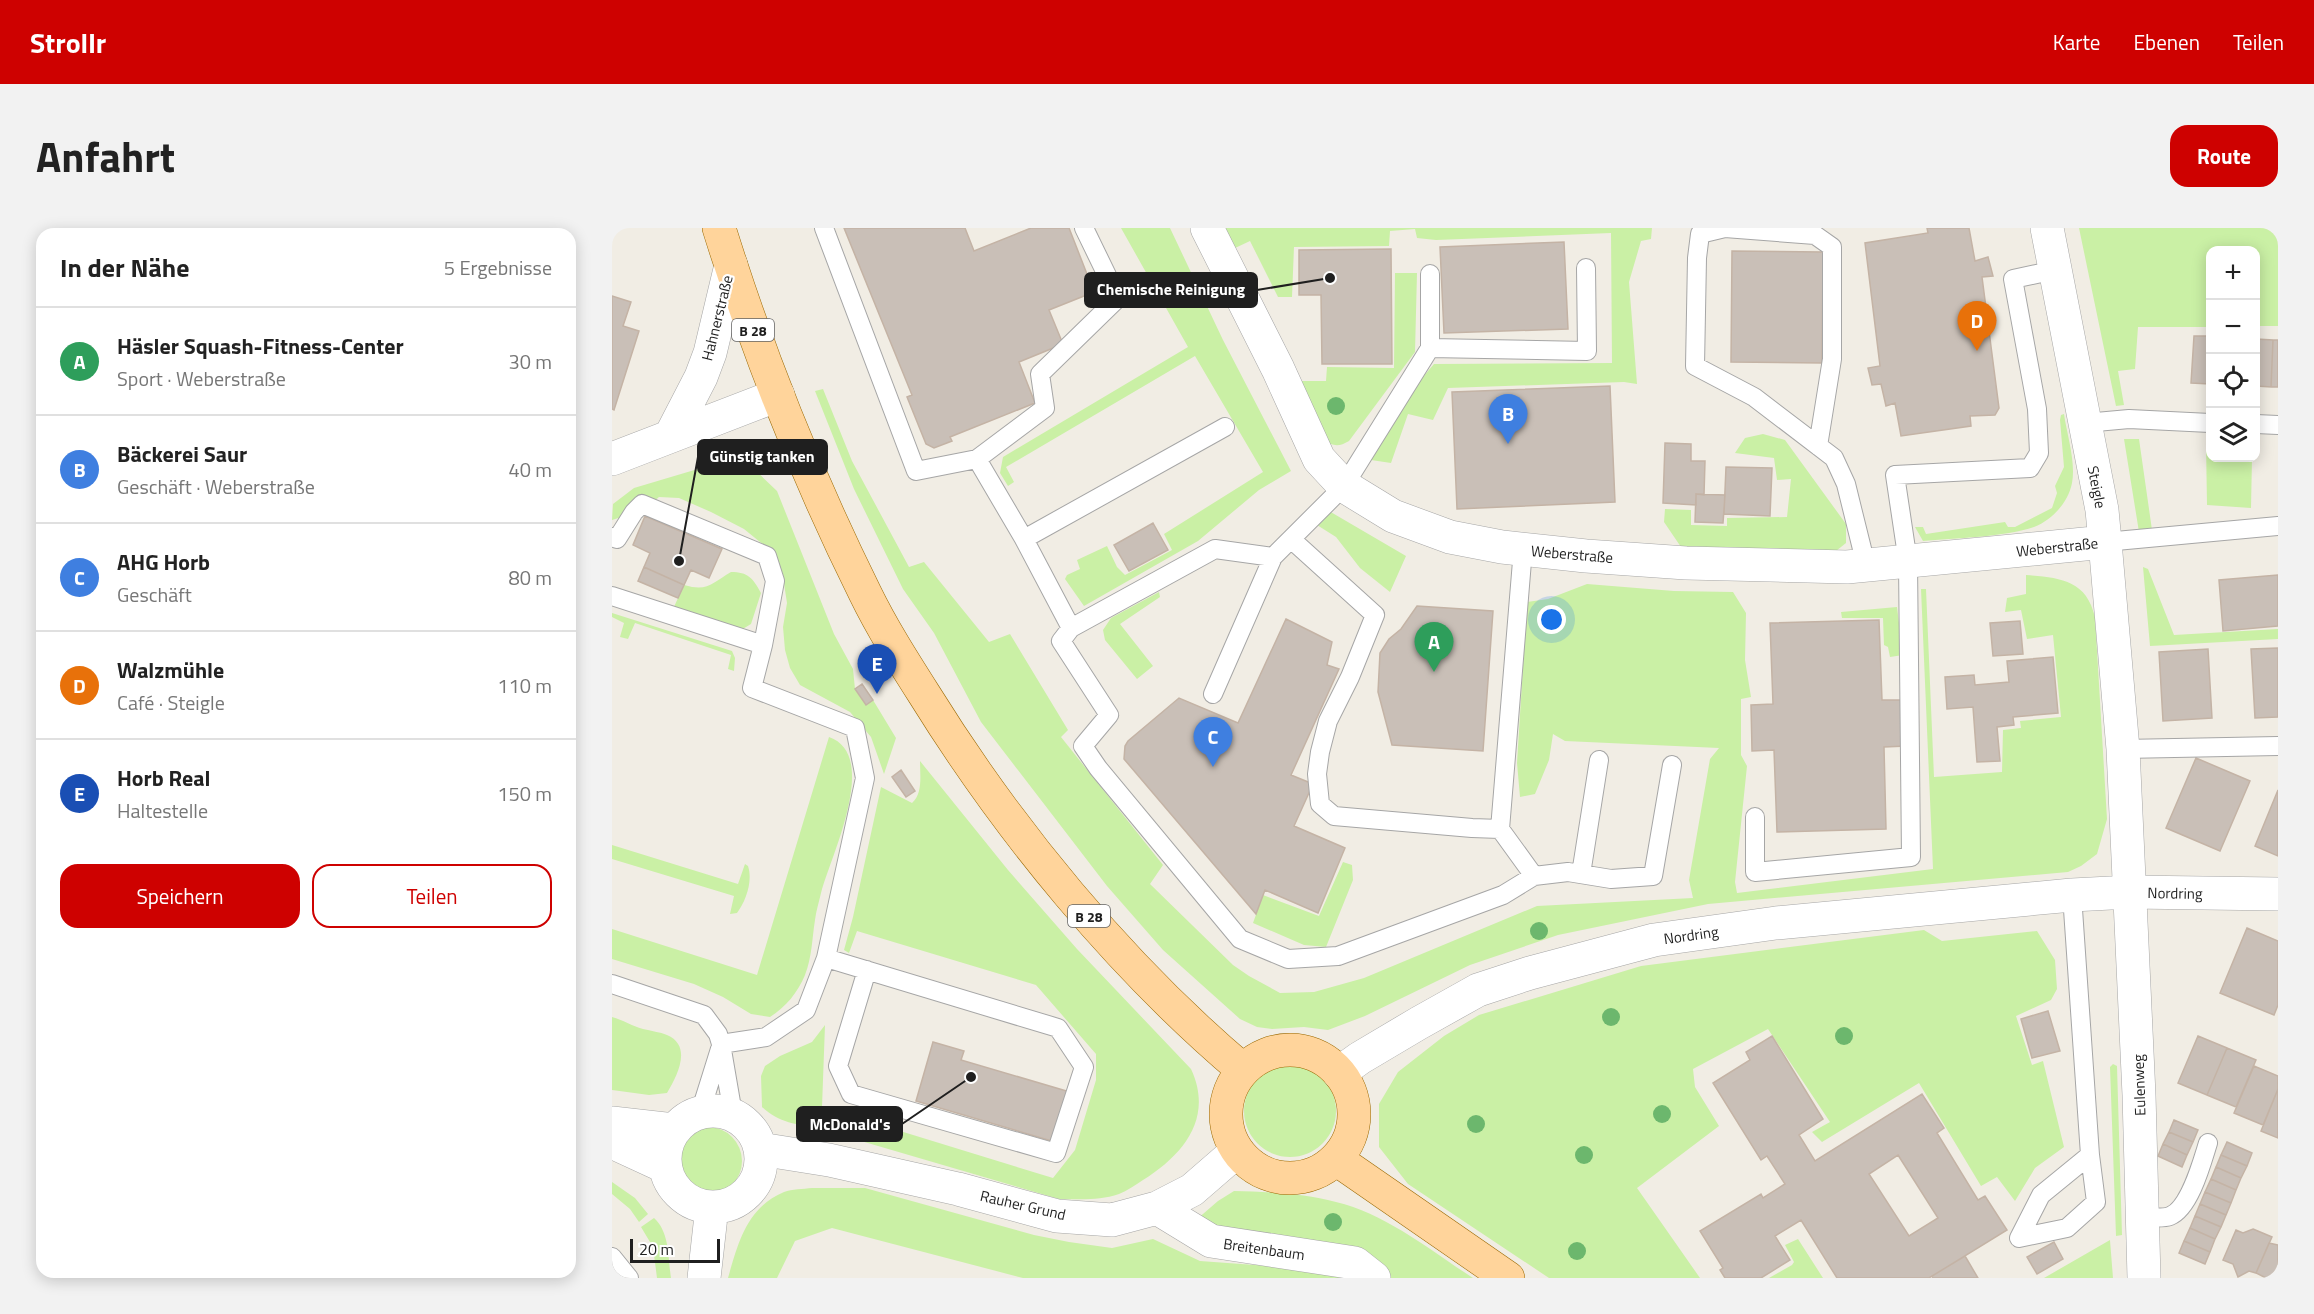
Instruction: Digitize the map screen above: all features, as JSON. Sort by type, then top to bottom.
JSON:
[{"type":"main road","name":"B 28","points":[[719,228],[758,346],[803,457],[866,595],[955,744],[1052,874],[1140,973],[1243,1070]]},
{"type":"main road","points":[[1288,1050],[1312,1054],[1339,1073],[1348,1088],[1354,1112],[1350,1137],[1336,1159],[1327,1167],[1304,1177],[1279,1178],[1255,1169],[1237,1151],[1227,1129],[1226,1104],[1229,1092],[1243,1070],[1263,1055],[1288,1050]]},
{"type":"main road","points":[[1336,1159],[1508,1278]]},
{"type":"street","name":"Weberstraße","points":[[1207,228],[1278,369],[1319,459],[1344,486],[1393,516],[1450,537],[1523,549],[1686,562],[1847,567],[2105,542]]},
{"type":"street","name":"Steigle","points":[[2047,228],[2102,510],[2122,749],[2130,892]]},
{"type":"street","name":"Hahnerstraße","points":[[670,435],[701,377],[710,353],[730,265]]},
{"type":"street","points":[[612,459],[778,394]]},
{"type":"street","name":"Nordring","points":[[1339,1073],[1359,1058],[1478,990],[1530,972],[1654,940],[1776,923],[2072,895],[2130,892],[2278,894]]},
{"type":"street","name":"Eulenweg","points":[[2130,892],[2144,1278]]},
{"type":"street","points":[[612,1122],[687,1121],[708,1111],[733,1114],[751,1129],[759,1163],[751,1191],[738,1201],[723,1207],[691,1203],[678,1194],[669,1181],[664,1166],[664,1151],[687,1121]]},
{"type":"street","points":[[612,1142],[664,1166]]},
{"type":"street","name":"Rauher Grund","points":[[759,1163],[829,1160],[958,1189],[1057,1216],[1112,1220],[1157,1208],[1192,1190],[1237,1151]]},
{"type":"street","points":[[705,1278],[712,1207]]},
{"type":"street","name":"Breitenbaum","points":[[1157,1208],[1211,1241],[1355,1263],[1374,1278]]},
{"type":"lane","points":[[824,228],[916,471],[977,459],[1045,408],[1040,374],[1118,298],[1084,228]]},
{"type":"lane","points":[[1818,446],[1832,359],[1832,247],[1815,235],[1725,228],[1700,234],[1697,258],[1695,366],[1754,397],[1818,446],[1834,458],[1846,484],[1866,565]]},
{"type":"lane","points":[[1430,348],[1587,351],[1586,268]]},
{"type":"lane","points":[[1755,817],[1755,872],[1911,857],[1908,562],[1895,475],[2030,468],[2039,453],[2037,409],[2013,279],[2055,270]]},
{"type":"lane","points":[[1213,694],[1273,557],[1344,486],[1430,348],[1430,274]]},
{"type":"lane","points":[[2085,423],[2129,419],[2206,423]]},
{"type":"lane","points":[[2260,424],[2278,425]]},
{"type":"lane","points":[[1024,539],[1225,427]]},
{"type":"lane","points":[[977,459],[1024,539],[1071,628]]},
{"type":"lane","points":[[612,537],[617,539],[634,512],[642,504],[767,556],[775,581],[764,645],[752,688],[855,728],[865,778],[826,958],[806,1010],[766,1037],[722,1044]]},
{"type":"lane","points":[[2105,542],[2278,526]]},
{"type":"lane","points":[[1291,539],[1375,615],[1350,677],[1328,722],[1317,774],[1320,804],[1334,816],[1500,829]]},
{"type":"lane","points":[[1273,557],[1215,549],[1071,628],[1061,641],[1109,715],[1083,746],[1098,768],[1240,939],[1288,959],[1338,956],[1503,895],[1534,876],[1568,872],[1611,879],[1653,876],[1672,765]]},
{"type":"lane","points":[[1523,549],[1500,829],[1534,876]]},
{"type":"lane","points":[[612,596],[764,645]]},
{"type":"lane","points":[[2122,749],[2278,746]]},
{"type":"lane","points":[[1581,874],[1599,760]]},
{"type":"lane","points":[[2072,895],[2090,1155],[2096,1202],[2067,1228],[2019,1238],[2041,1195],[2090,1155]]},
{"type":"lane","points":[[826,958],[867,970],[1058,1028],[1084,1067],[1056,1153],[851,1094],[838,1066],[867,970]]},
{"type":"lane","points":[[612,984],[704,1016],[718,1034],[722,1044],[733,1114]]},
{"type":"lane","points":[[687,1121],[722,1044]]},
{"type":"lane","points":[[2142,1217],[2169,1216],[2179,1210],[2196,1180],[2208,1143]]},
{"type":"lane","points":[[612,1257],[628,1278]]},
{"type":"green space","points":[[1121,228],[1170,228],[1223,340],[1291,471],[1259,490],[1198,541],[1084,606],[1065,579],[1067,575],[1080,569],[1077,560],[1107,546],[1117,567],[1125,575],[1172,550],[1164,534],[1263,472],[1195,356],[1006,467],[1014,482],[1008,486],[1000,473],[1003,457],[1188,347]]},
{"type":"green space","points":[[1221,228],[1652,228],[1651,239],[1641,241],[1629,282],[1637,384],[1624,382],[1448,388],[1433,420],[1408,414],[1391,463],[1371,460],[1422,378],[1434,364],[1612,363],[1611,233],[1436,240],[1417,238],[1415,229],[1390,231],[1389,246],[1294,247],[1292,297],[1278,297],[1250,241],[1233,249]]},
{"type":"green space","points":[[2079,228],[2278,228],[2278,326],[2260,326],[2260,246],[2206,246],[2206,327],[2138,327],[2135,369],[2118,371],[2124,405],[2116,406]]},
{"type":"green space","points":[[1395,273],[1417,273],[1415,352],[1349,441],[1339,445],[1327,443],[1323,441],[1295,381],[1326,381],[1327,367],[1394,368]]},
{"type":"green space","points":[[823,389],[852,461],[909,567],[924,562],[989,642],[1010,634],[1068,730],[1061,737],[1163,865],[1150,884],[1233,965],[1280,993],[1314,992],[1364,978],[1537,906],[1693,898],[1689,880],[1710,759],[1719,748],[1565,741],[1553,734],[1549,760],[1535,794],[1520,797],[1517,763],[1527,602],[1548,599],[1587,584],[1674,591],[1733,592],[1746,613],[1745,660],[1751,697],[1741,699],[1741,755],[1747,766],[1735,882],[1737,893],[1933,869],[1921,589],[1926,589],[1934,777],[2002,772],[2003,730],[2021,728],[2020,721],[2061,717],[2053,635],[2027,639],[2021,610],[2005,612],[2007,598],[2026,594],[2026,575],[2049,577],[2070,583],[2085,595],[2095,617],[2107,819],[2097,854],[2068,872],[1708,904],[1558,935],[1470,965],[1365,1016],[1328,1030],[1304,1027],[1272,1029],[1257,1027],[1240,1019],[1163,950],[1107,886],[981,722],[934,633],[903,589],[854,489],[815,391]]},
{"type":"green space","points":[[2064,414],[2073,475],[2067,497],[2053,515],[2041,524],[2022,530],[1994,535],[1923,541],[1915,527],[1923,527],[1926,534],[2005,522],[2008,527],[2015,527],[2052,508],[2057,493],[2055,486],[2064,467],[2060,420],[2061,415]]},
{"type":"green space","points":[[1763,434],[1785,440],[1846,524],[1846,543],[1836,551],[1683,550],[1664,522],[1665,509],[1691,510],[1691,525],[1727,526],[1727,518],[1787,517],[1791,479],[1777,480],[1774,458],[1735,453],[1745,438]]},
{"type":"green space","points":[[2124,439],[2139,439],[2152,530],[2139,532]]},
{"type":"green space","points":[[728,460],[753,468],[777,491],[834,634],[853,669],[855,689],[866,705],[873,700],[896,738],[884,774],[871,737],[850,712],[800,685],[790,668],[785,650],[783,627],[787,603],[783,577],[765,546],[744,529],[679,498],[659,497],[644,510],[612,520],[613,504],[634,488]]},
{"type":"green space","points":[[2206,462],[2252,462],[2251,508],[2207,505]]},
{"type":"green space","points":[[1329,511],[1406,556],[1390,592],[1360,568],[1336,537],[1317,525]]},
{"type":"green space","points":[[2143,567],[2148,569],[2174,635],[2278,629],[2278,639],[2150,646]]},
{"type":"green space","points":[[731,572],[742,573],[749,577],[761,593],[751,624],[741,630],[673,609],[684,585],[704,587]]},
{"type":"green space","points":[[1159,592],[1160,597],[1120,624],[1153,666],[1137,679],[1105,640],[1103,630],[1111,618]]},
{"type":"green space","points":[[1897,607],[1903,655],[1890,657],[1888,647],[1884,645],[1883,618],[1842,618],[1841,612]]},
{"type":"green space","points":[[612,613],[732,651],[735,658],[734,671],[728,669],[731,655],[635,623],[628,639],[620,637],[624,623],[612,617]]},
{"type":"green space","points":[[829,737],[844,747],[851,764],[852,785],[848,809],[815,917],[807,968],[791,999],[770,1017],[751,1014],[723,997],[694,984],[612,959],[612,929],[757,975]]},
{"type":"green space","points":[[920,761],[1008,870],[1077,949],[1191,1069],[1197,1087],[1199,1104],[1191,1134],[1171,1159],[1122,1193],[1096,1199],[1059,1199],[789,1122],[762,1107],[761,1076],[765,1066],[780,1056],[812,1042],[825,1025],[822,1107],[1053,1178],[1075,1150],[1096,1080],[1096,1054],[1036,985],[857,931],[849,953],[844,950],[881,787],[912,803],[919,789]]},
{"type":"green space","points":[[612,845],[738,884],[745,864],[748,866],[750,878],[746,897],[737,913],[730,914],[734,896],[612,859]]},
{"type":"green space","points":[[1343,862],[1352,865],[1353,880],[1326,947],[1304,945],[1253,923],[1263,895],[1319,916]]},
{"type":"green space","points":[[1924,930],[1942,941],[2037,931],[2055,960],[2057,989],[2051,1000],[2016,1016],[2032,1065],[2043,1061],[2064,1147],[2035,1168],[2015,1201],[1997,1177],[1981,1186],[1919,1083],[1822,1142],[1812,1132],[1830,1122],[1768,1029],[1693,1069],[1695,1087],[1719,1126],[1637,1188],[1700,1278],[1549,1278],[1408,1184],[1379,1147],[1379,1104],[1398,1072],[1444,1036],[1479,1015],[1641,966]]},
{"type":"green space","points":[[612,1017],[639,1028],[664,1034],[675,1040],[681,1054],[680,1062],[667,1093],[649,1095],[612,1090]]},
{"type":"green space","points":[[2113,1064],[2117,1066],[2122,1235],[2116,1236],[2110,1067]]},
{"type":"green space","points":[[1290,1065],[1308,1069],[1322,1079],[1332,1093],[1336,1111],[1332,1129],[1322,1143],[1308,1153],[1290,1157],[1272,1153],[1258,1143],[1248,1129],[1244,1111],[1248,1093],[1258,1079],[1272,1069]]},
{"type":"green space","points":[[708,1127],[721,1130],[732,1137],[739,1148],[742,1161],[739,1174],[732,1185],[721,1192],[708,1195],[695,1192],[684,1185],[677,1174],[674,1161],[677,1148],[684,1137],[695,1130]]},
{"type":"green space","points":[[612,1182],[635,1198],[648,1214],[639,1222],[630,1209],[612,1194]]},
{"type":"green space","points":[[812,1188],[865,1188],[1034,1235],[1069,1242],[1112,1248],[1153,1239],[1200,1261],[1323,1270],[1342,1278],[1023,1278],[832,1228],[795,1241],[777,1278],[728,1278],[740,1239],[761,1207],[784,1192]]},
{"type":"green space","points":[[1234,1191],[1298,1195],[1324,1199],[1354,1208],[1407,1234],[1473,1278],[1388,1278],[1213,1235],[1196,1220]]},
{"type":"green space","points":[[654,1218],[666,1238],[671,1278],[657,1278],[653,1247],[641,1227]]},
{"type":"green space","points":[[1798,1239],[1823,1278],[1769,1278],[1792,1265],[1794,1262],[1785,1245]]},
{"type":"green space","points":[[2110,1240],[2113,1278],[2044,1278]]},
{"type":"building","points":[[844,228],[965,228],[974,251],[1031,228],[1069,228],[1094,292],[1049,310],[1063,344],[1019,362],[1035,403],[950,437],[952,441],[934,448],[926,444],[907,397],[912,395]]},
{"type":"building","points":[[1927,228],[1969,228],[1975,261],[1988,257],[1993,276],[1982,277],[1999,408],[1995,415],[1970,416],[1971,426],[1901,436],[1895,403],[1886,406],[1881,384],[1872,385],[1868,368],[1880,366],[1865,243],[1928,233]]},
{"type":"building","points":[[1564,242],[1568,329],[1444,333],[1440,247]]},
{"type":"building","points":[[1391,249],[1392,364],[1322,364],[1321,295],[1299,295],[1299,250]]},
{"type":"building","points":[[1732,251],[1823,252],[1822,363],[1731,362]]},
{"type":"building","points":[[612,296],[631,302],[623,326],[639,331],[614,410],[612,409]]},
{"type":"building","points":[[2194,336],[2206,336],[2206,384],[2191,383]]},
{"type":"building","points":[[2260,339],[2273,340],[2271,387],[2260,386]]},
{"type":"building","points":[[2273,340],[2278,340],[2278,387],[2271,387]]},
{"type":"building","points":[[1610,386],[1615,502],[1457,509],[1452,392]]},
{"type":"building","points":[[1665,443],[1691,444],[1691,461],[1705,461],[1704,495],[1696,494],[1696,505],[1663,503]]},
{"type":"building","points":[[1726,467],[1772,468],[1770,516],[1724,514]]},
{"type":"building","points":[[1696,494],[1725,495],[1723,523],[1695,522]]},
{"type":"building","points":[[645,516],[722,549],[709,578],[691,570],[684,585],[644,567],[650,553],[633,545]]},
{"type":"building","points":[[1153,523],[1168,550],[1129,571],[1114,545]]},
{"type":"building","points":[[644,567],[684,585],[678,598],[638,581]]},
{"type":"building","points":[[2278,575],[2278,626],[2223,631],[2219,580]]},
{"type":"building","points":[[1417,606],[1493,611],[1483,751],[1392,745],[1378,692],[1380,653]]},
{"type":"building","points":[[1286,619],[1332,642],[1327,665],[1339,669],[1291,775],[1313,784],[1294,826],[1345,848],[1318,913],[1265,890],[1256,914],[1124,759],[1125,746],[1179,698],[1238,723]]},
{"type":"building","points":[[1879,620],[1882,700],[1904,700],[1906,746],[1884,747],[1886,829],[1777,832],[1774,750],[1752,751],[1751,705],[1773,704],[1770,623]]},
{"type":"building","points":[[2020,621],[2023,654],[1993,656],[1990,623]]},
{"type":"building","points":[[2278,648],[2278,717],[2255,718],[2251,649]]},
{"type":"building","points":[[2208,649],[2212,718],[2163,721],[2159,652]]},
{"type":"building","points":[[2053,657],[2058,713],[2013,717],[2014,725],[1997,727],[2000,761],[1977,762],[1973,707],[1947,709],[1945,677],[1974,675],[1975,685],[2009,682],[2007,661]]},
{"type":"building","points":[[862,684],[873,700],[866,705],[855,689]]},
{"type":"building","points":[[2196,758],[2250,781],[2220,851],[2166,828]]},
{"type":"building","points":[[901,770],[915,791],[906,797],[892,777]]},
{"type":"building","points":[[2278,790],[2278,856],[2255,846]]},
{"type":"building","points":[[2247,928],[2278,941],[2278,1005],[2274,1015],[2220,993]]},
{"type":"building","points":[[2048,1011],[2060,1051],[2032,1058],[2021,1019]]},
{"type":"building","points":[[1772,1036],[1823,1119],[1799,1135],[1815,1161],[1922,1094],[1944,1128],[1937,1133],[1978,1200],[1985,1196],[2007,1230],[1929,1278],[1837,1278],[1801,1220],[1775,1236],[1790,1260],[1761,1278],[1725,1278],[1720,1270],[1723,1268],[1700,1231],[1761,1194],[1763,1198],[1785,1184],[1767,1156],[1761,1160],[1713,1083],[1750,1060],[1746,1052]],"holes":[[[1898,1155],[1938,1218],[1909,1236],[1869,1174]]]},
{"type":"building","points":[[2198,1036],[2227,1048],[2207,1095],[2178,1083]]},
{"type":"building","points":[[933,1042],[964,1051],[961,1060],[1070,1092],[1055,1142],[916,1101]]},
{"type":"building","points":[[2227,1048],[2256,1060],[2236,1107],[2207,1095]]},
{"type":"building","points":[[2254,1066],[2278,1076],[2278,1089],[2263,1125],[2234,1113]]},
{"type":"building","points":[[2278,1089],[2278,1138],[2261,1131]]},
{"type":"building","points":[[2174,1120],[2198,1130],[2193,1142],[2169,1132]]},
{"type":"building","points":[[2169,1132],[2193,1142],[2187,1155],[2163,1144]]},
{"type":"building","points":[[2227,1142],[2252,1153],[2247,1166],[2221,1155]]},
{"type":"building","points":[[2163,1144],[2187,1155],[2182,1167],[2158,1156]]},
{"type":"building","points":[[2221,1155],[2247,1166],[2241,1178],[2216,1167]]},
{"type":"building","points":[[2216,1167],[2241,1178],[2236,1190],[2211,1179]]},
{"type":"building","points":[[2211,1179],[2236,1190],[2231,1203],[2205,1192]]},
{"type":"building","points":[[2205,1192],[2231,1203],[2226,1215],[2200,1204]]},
{"type":"building","points":[[2200,1204],[2226,1215],[2221,1227],[2195,1216]]},
{"type":"building","points":[[2195,1216],[2221,1227],[2215,1239],[2190,1228]]},
{"type":"building","points":[[2190,1228],[2215,1239],[2210,1252],[2184,1241]]},
{"type":"building","points":[[2253,1229],[2272,1237],[2256,1273],[2249,1271],[2238,1277],[2233,1264],[2223,1260],[2236,1230],[2243,1233]]},
{"type":"building","points":[[2184,1241],[2210,1252],[2205,1264],[2179,1253]]},
{"type":"building","points":[[2054,1242],[2063,1259],[2037,1274],[2027,1257]]},
{"type":"building","points":[[2269,1243],[2278,1245],[2278,1278],[2266,1278],[2256,1273]]},
{"type":"building","points":[[1965,1256],[1978,1278],[1933,1278],[1932,1276]]},
{"type":"place","name":"Chemische Reinigung","points":[[1330,278]]},
{"type":"place","name":"Walzmühle","points":[[1977,351]]},
{"type":"place","name":"Bäckerei Saur","points":[[1508,444]]},
{"type":"place","name":"Günstig tanken","points":[[679,561]]},
{"type":"place","name":"Häsler Squash-Fitness-Center","points":[[1434,672]]},
{"type":"place","name":"Horb Real","points":[[877,694]]},
{"type":"place","name":"AHG Horb","points":[[1213,767]]},
{"type":"place","name":"McDonald's","points":[[971,1077]]}]
